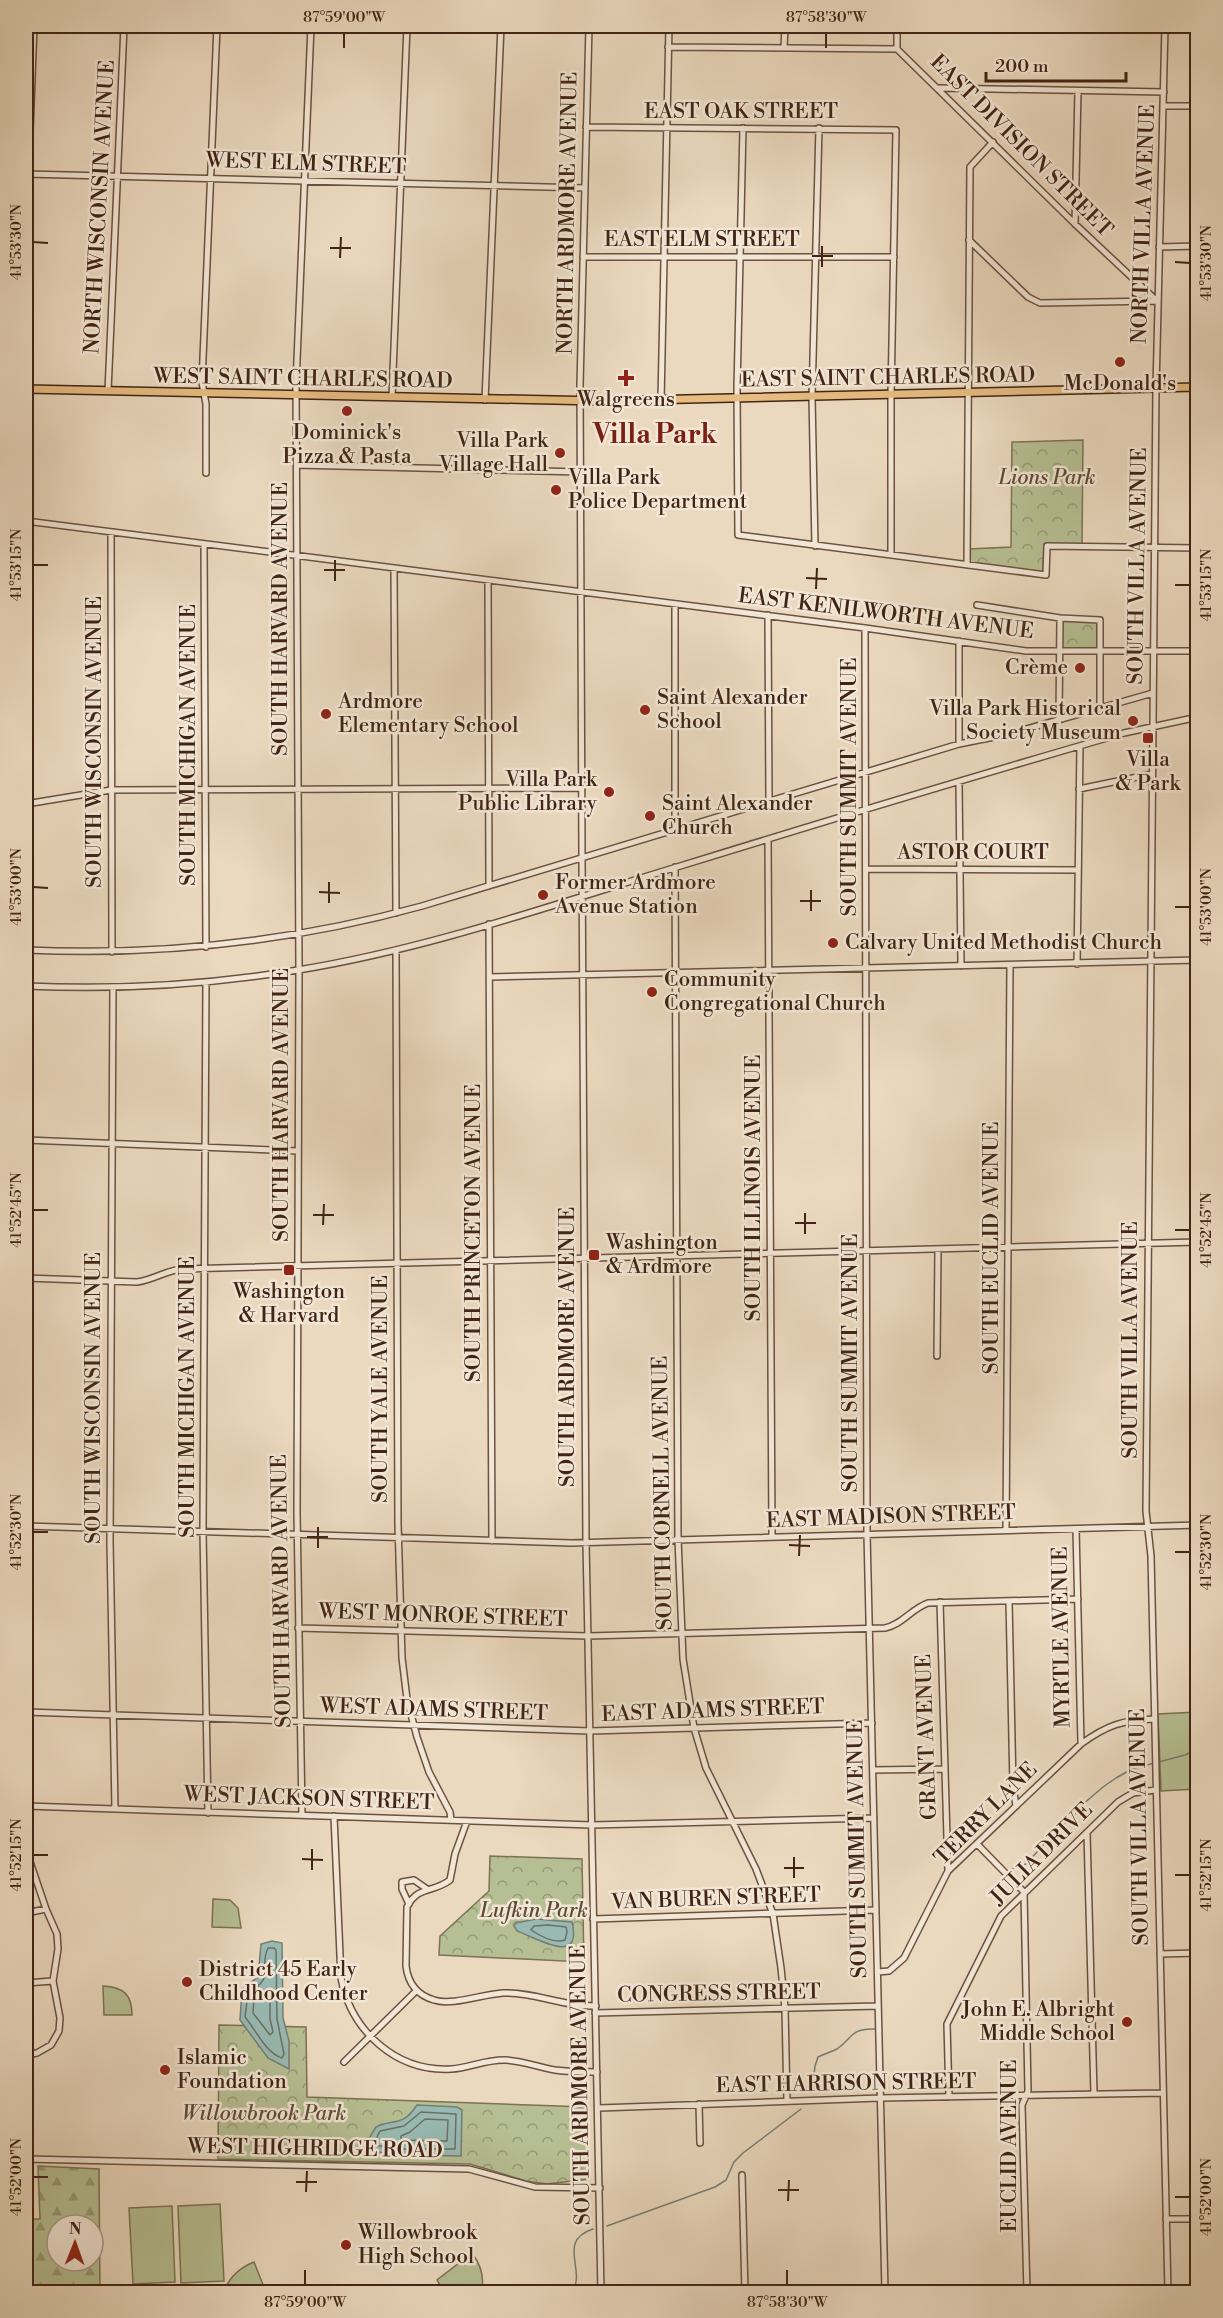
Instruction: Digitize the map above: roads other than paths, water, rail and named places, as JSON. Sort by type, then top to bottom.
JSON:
[{"type":"main road","name":"EAST SAINT CHARLES ROAD","points":[[580,401],[1197,387]]},
{"type":"main road","name":"WEST SAINT CHARLES ROAD","points":[[26,389],[580,401]]},
{"type":"street","points":[[26,31],[34,28],[82,26]]},
{"type":"street","name":"NORTH WISCONSIN AVENUE","points":[[108,391],[124,26]]},
{"type":"street","points":[[206,473],[206,404],[202,382],[217,26]]},
{"type":"street","name":"SOUTH HARVARD AVENUE","points":[[302,1815],[297,1534],[299,789],[297,395],[310,26]]},
{"type":"street","points":[[392,397],[407,26]]},
{"type":"street","points":[[485,400],[501,26]]},
{"type":"street","name":"NORTH ARDMORE AVENUE","points":[[580,401],[589,26]]},
{"type":"street","points":[[660,400],[669,26]]},
{"type":"street","points":[[784,48],[785,26]]},
{"type":"street","points":[[668,47],[897,48],[897,26]]},
{"type":"street","name":"NORTH VILLA AVENUE","points":[[1156,388],[1165,26]]},
{"type":"street","points":[[26,236],[34,28]]},
{"type":"street","name":"EAST DIVISION STREET","points":[[897,48],[1075,224],[1157,301]]},
{"type":"street","points":[[939,88],[1164,93]]},
{"type":"street","points":[[1075,224],[1078,91]]},
{"type":"street","points":[[1163,106],[1197,106]]},
{"type":"street","name":"EAST OAK STREET","points":[[586,127],[896,129],[894,256]]},
{"type":"street","points":[[743,128],[737,398],[738,535],[1046,575],[1047,546],[1197,548]]},
{"type":"street","points":[[815,546],[812,396],[819,128]]},
{"type":"street","points":[[967,565],[970,167],[993,142]]},
{"type":"street","name":"WEST ELM STREET","points":[[27,174],[585,188]]},
{"type":"street","points":[[969,240],[1033,301],[1046,304],[1157,301]]},
{"type":"street","points":[[1159,247],[1197,246]]},
{"type":"street","points":[[891,555],[894,256]]},
{"type":"street","name":"EAST ELM STREET","points":[[583,257],[894,256]]},
{"type":"street","name":"SOUTH VILLA AVENUE","points":[[1156,388],[1146,1511],[1151,1556],[1168,2292]]},
{"type":"street","name":"SOUTH ARDMORE AVENUE","points":[[580,401],[586,1542],[601,2292]]},
{"type":"street","points":[[297,465],[580,472]]},
{"type":"street","name":"EAST KENILWORTH AVENUE","points":[[26,520],[768,615],[1026,651],[1189,651]]},
{"type":"street","name":"SOUTH WISCONSIN AVENUE","points":[[111,532],[112,952]]},
{"type":"street","name":"SOUTH MICHIGAN AVENUE","points":[[204,544],[206,947]]},
{"type":"street","points":[[394,568],[396,913]]},
{"type":"street","points":[[488,580],[489,886]]},
{"type":"street","points":[[675,604],[675,830]]},
{"type":"street","points":[[977,605],[1060,618],[1101,620],[1100,707]]},
{"type":"street","points":[[768,615],[769,802]]},
{"type":"street","points":[[1059,719],[1060,618]]},
{"type":"street","name":"SOUTH SUMMIT AVENUE","points":[[865,628],[867,1534],[885,2292]]},
{"type":"street","points":[[959,641],[959,744]]},
{"type":"street","points":[[26,950],[112,952],[206,947],[299,934],[396,913],[959,744],[1010,734],[1153,693]]},
{"type":"street","points":[[26,986],[113,987],[206,982],[299,970],[396,950],[582,897],[1080,746],[1153,725],[1197,717]]},
{"type":"street","points":[[1077,964],[1080,746]]},
{"type":"street","points":[[1079,789],[1152,774]]},
{"type":"street","points":[[959,782],[961,966]]},
{"type":"street","points":[[26,804],[111,790],[582,788]]},
{"type":"street","name":"SOUTH ILLINOIS AVENUE","points":[[768,839],[772,1536]]},
{"type":"street","name":"SOUTH CORNELL AVENUE","points":[[675,867],[678,1539],[684,1675],[694,1728],[710,1778],[756,1869],[773,1914],[782,1968],[785,2008],[787,2101]]},
{"type":"street","name":"ASTOR COURT","points":[[867,869],[1078,870]]},
{"type":"street","name":"SOUTH PRINCETON AVENUE","points":[[489,924],[492,1541]]},
{"type":"street","name":"SOUTH YALE AVENUE","points":[[396,950],[401,1630],[404,1675],[414,1726],[429,1772],[450,1812],[451,1820]]},
{"type":"street","points":[[490,977],[1197,960]]},
{"type":"street","name":"SOUTH EUCLID AVENUE","points":[[1006,1530],[1010,965]]},
{"type":"street","name":"SOUTH MICHIGAN AVENUE","points":[[206,982],[203,1531],[208,1813]]},
{"type":"street","name":"SOUTH WISCONSIN AVENUE","points":[[113,987],[110,1528],[115,1809]]},
{"type":"street","points":[[26,1140],[298,1151]]},
{"type":"street","points":[[26,1278],[143,1281],[175,1269],[1197,1242]]},
{"type":"street","points":[[937,1356],[938,1249]]},
{"type":"street","name":"EAST MADISON STREET","points":[[26,1526],[586,1542],[1197,1525]]},
{"type":"street","name":"MYRTLE AVENUE","points":[[1076,1528],[1081,1744]]},
{"type":"street","points":[[940,1602],[1078,1599]]},
{"type":"street","points":[[1009,1601],[1013,1786],[1016,1806]]},
{"type":"street","name":"WEST MONROE STREET","points":[[298,1628],[588,1636],[870,1629],[892,1627],[902,1622],[919,1607],[928,1603],[940,1602]]},
{"type":"street","name":"GRANT AVENUE","points":[[940,1602],[948,1871]]},
{"type":"street","name":"WEST ADAMS STREET","points":[[26,1712],[590,1731]]},
{"type":"street","name":"TERRY LANE","points":[[878,1972],[890,1971],[904,1958],[948,1871],[1081,1744],[1117,1722],[1154,1719]]},
{"type":"street","name":"EAST ADAMS STREET","points":[[590,1731],[872,1724]]},
{"type":"street","points":[[873,1770],[944,1769]]},
{"type":"street","name":"JULIA DRIVE","points":[[949,2097],[947,2024],[1001,1916],[1118,1802],[1133,1793],[1155,1790]]},
{"type":"street","name":"WEST JACKSON STREET","points":[[26,1806],[592,1825],[874,1818]]},
{"type":"street","points":[[334,1816],[341,1978],[348,2004],[369,2037],[398,2058],[428,2068],[460,2068],[486,2061],[503,2060],[519,2061],[558,2070],[597,2072]]},
{"type":"street","points":[[409,1904],[421,1891],[438,1888],[450,1880],[455,1854],[467,1821]]},
{"type":"street","points":[[1087,1833],[1094,2094]]},
{"type":"street","points":[[977,1844],[1024,1892]]},
{"type":"street","points":[[26,1850],[58,1942],[54,1981],[60,2019],[57,2036],[51,2045],[26,2055]]},
{"type":"street","points":[[428,1889],[414,1880],[402,1882],[402,1889],[409,1904],[407,1975],[416,1991],[443,2002],[490,1994],[517,1993],[573,2006],[596,2006]]},
{"type":"street","name":"EUCLID AVENUE","points":[[1024,1892],[1028,2091],[1022,2105],[1027,2292]]},
{"type":"street","points":[[26,1913],[46,1909]]},
{"type":"street","name":"VAN BUREN STREET","points":[[593,1918],[876,1910]]},
{"type":"street","points":[[1160,1954],[1197,1953]]},
{"type":"street","points":[[26,1983],[54,1981]]},
{"type":"street","points":[[344,2062],[416,1991]]},
{"type":"street","name":"CONGRESS STREET","points":[[596,2013],[878,2006]]},
{"type":"street","name":"EAST HARRISON STREET","points":[[599,2108],[880,2098],[1163,2093]]},
{"type":"street","points":[[699,2104],[700,2143]]},
{"type":"street","name":"WEST HIGHRIDGE ROAD","points":[[26,2159],[469,2169],[535,2187],[600,2188]]},
{"type":"street","points":[[742,2175],[745,2292]]},
{"type":"street","points":[[1166,2219],[1197,2219]]},
{"type":"water","points":[[536,1919],[572,1922],[574,1936],[571,1944],[564,1947],[545,1943],[517,1931],[514,1926],[516,1923]]},
{"type":"water","points":[[272,1941],[282,1943],[283,2018],[289,2041],[289,2069],[268,2058],[240,2020],[242,1989],[258,1977],[261,1944]]},
{"type":"water","points":[[417,2105],[457,2107],[462,2110],[461,2156],[403,2155],[365,2149],[376,2127],[402,2120]]},
{"type":"waterway","points":[[1012,1869],[1026,1864],[1082,1805],[1116,1778],[1132,1769],[1185,1755],[1198,1749]]},
{"type":"waterway","points":[[812,2092],[818,2057],[837,2049],[856,2032],[875,2029]]},
{"type":"waterway","points":[[607,2226],[715,2187],[726,2180],[734,2162],[743,2153],[801,2109]]},
{"type":"waterway","points":[[572,2292],[576,2284],[574,2257],[576,2241],[582,2234],[593,2229]]},
{"type":"place","name":"McDonald's","points":[[1120,362]]},
{"type":"place","name":"Walgreens","points":[[626,378]]},
{"type":"place","name":"Dominick's Pizza & Pasta","points":[[347,411]]},
{"type":"place","name":"Villa Park Village Hall","points":[[560,453]]},
{"type":"place","name":"Villa Park Police Department","points":[[556,490]]},
{"type":"place","name":"Crème","points":[[1080,668]]},
{"type":"place","name":"Saint Alexander School","points":[[645,710]]},
{"type":"place","name":"Ardmore Elementary School","points":[[326,714]]},
{"type":"place","name":"Villa Park Historical Society Museum","points":[[1133,721]]},
{"type":"place","name":"Villa & Park","points":[[1148,738]]},
{"type":"place","name":"Villa Park Public Library","points":[[609,792]]},
{"type":"place","name":"Saint Alexander Church","points":[[650,816]]},
{"type":"place","name":"Former Ardmore Avenue Station","points":[[543,895]]},
{"type":"place","name":"Calvary United Methodist Church","points":[[833,943]]},
{"type":"place","name":"Community Congregational Church","points":[[652,992]]},
{"type":"place","name":"Washington & Ardmore","points":[[594,1255]]},
{"type":"place","name":"Washington & Harvard","points":[[289,1270]]},
{"type":"place","name":"District 45 Early Childhood Center","points":[[187,1982]]},
{"type":"place","name":"John E. Albright Middle School","points":[[1127,2022]]},
{"type":"place","name":"Islamic Foundation","points":[[165,2070]]},
{"type":"place","name":"Willowbrook High School","points":[[346,2245]]},
{"type":"district","name":"Villa Park","points":[[655,435]]},
{"type":"park label","name":"Lions Park","points":[[1047,478]]},
{"type":"park label","name":"Lufkin Park","points":[[534,1911]]},
{"type":"park label","name":"Willowbrook Park","points":[[264,2114]]}]
